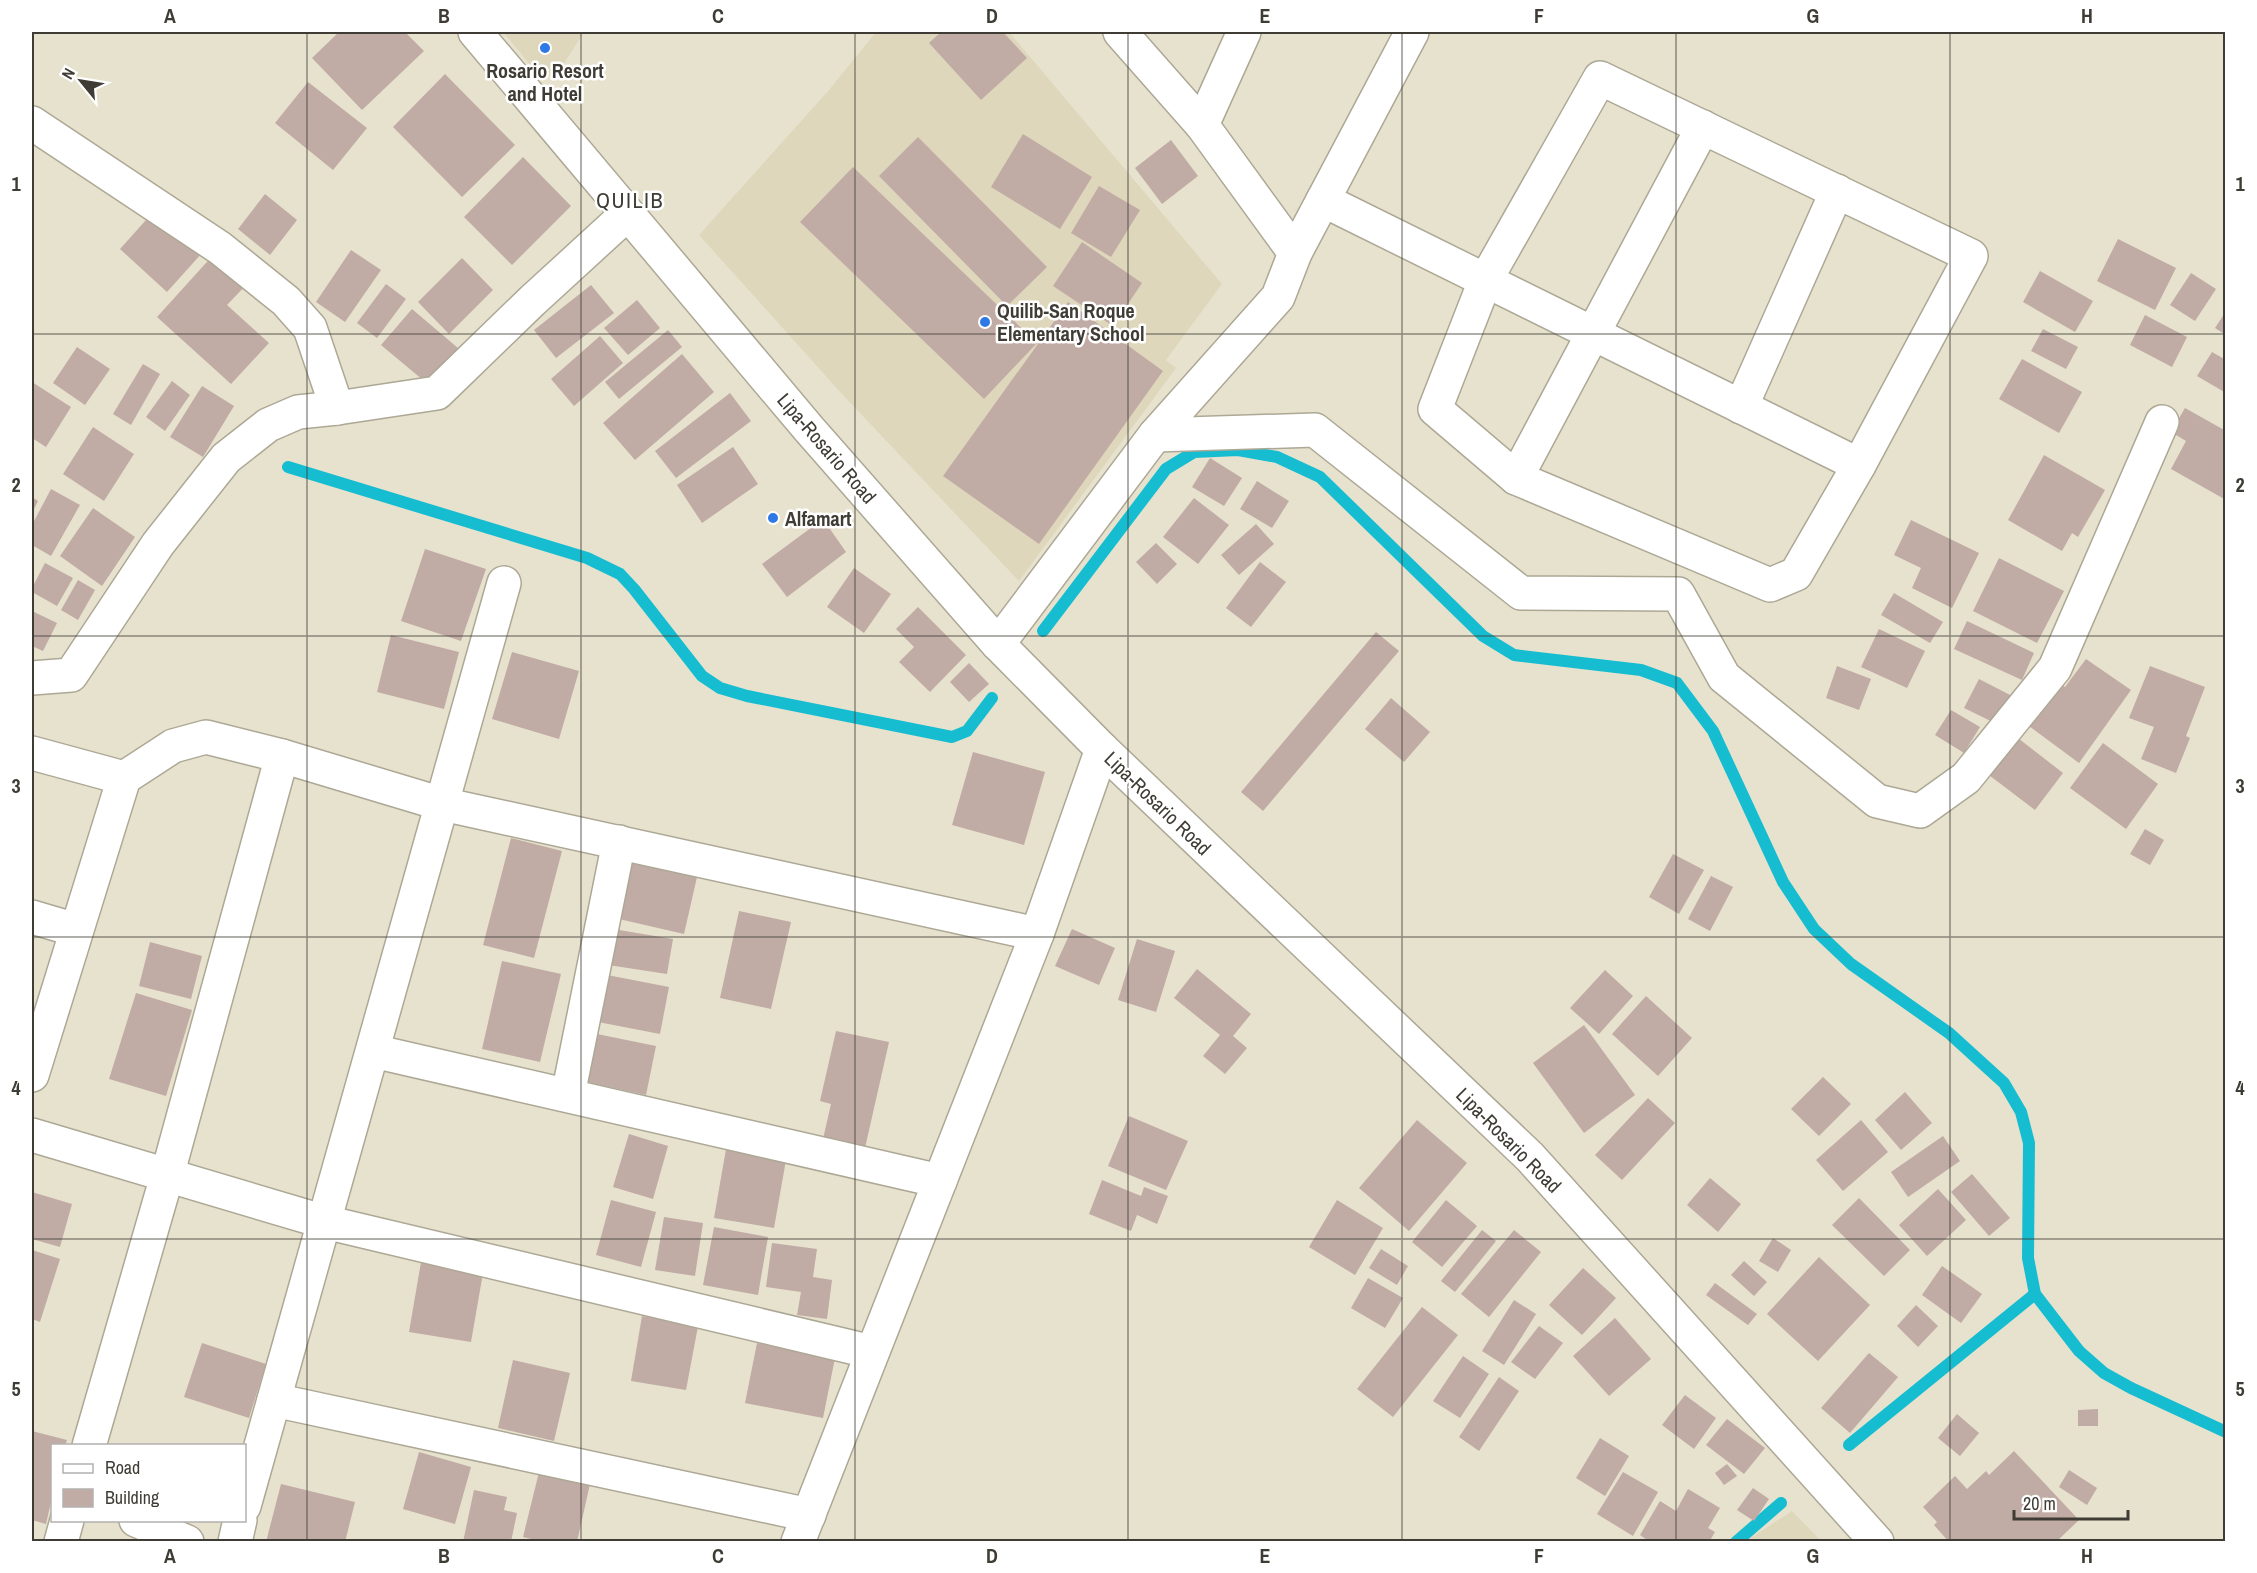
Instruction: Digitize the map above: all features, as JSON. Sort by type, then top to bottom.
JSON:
[{"type":"street","name":"Lipa-Rosario Road","points":[[475,32],[809,429],[998,644],[1102,749],[1530,1157],[1877,1542]]},
{"type":"street","points":[[1120,32],[1202,125],[1295,253]]},
{"type":"street","points":[[1202,125],[1244,32]]},
{"type":"street","points":[[998,644],[1155,435],[1278,297],[1295,253],[1412,32]]},
{"type":"street","points":[[1600,78],[1703,127],[1971,256],[1859,465],[1796,573],[1770,585],[1516,478],[1435,409],[1485,280],[1600,78]]},
{"type":"street","points":[[32,123],[220,248],[286,301],[310,328],[338,408]]},
{"type":"street","points":[[1516,478],[1591,333],[1703,127]]},
{"type":"street","points":[[1741,407],[1837,191]]},
{"type":"street","points":[[1323,200],[1859,465]]},
{"type":"street","points":[[32,678],[71,675],[158,544],[226,458],[268,425],[298,412],[437,393],[532,300],[627,214]]},
{"type":"street","points":[[1155,435],[1315,430],[1521,593],[1678,594],[1724,677],[1877,801],[1920,811],[1966,778],[2055,668],[2162,422]]},
{"type":"street","points":[[246,1499],[504,583]]},
{"type":"street","points":[[32,1075],[124,778],[173,746],[206,737],[282,756],[442,804],[1037,934]]},
{"type":"street","points":[[274,1400],[803,1528],[1037,934],[1102,749]]},
{"type":"street","points":[[32,753],[124,778]]},
{"type":"street","points":[[90,1444],[167,1176],[282,756]]},
{"type":"street","points":[[568,1095],[619,842]]},
{"type":"street","points":[[32,917],[76,930]]},
{"type":"street","points":[[373,1051],[940,1181]]},
{"type":"street","points":[[32,1135],[324,1222],[872,1352]]},
{"type":"street","points":[[61,1542],[68,1522]]},
{"type":"street","points":[[138,1522],[187,1542]]},
{"type":"street","points":[[234,1542],[240,1522]]},
{"type":"shaded area","name":"Rosario Resort and Hotel","points":[[503,32],[584,32],[563,65],[543,80]]},
{"type":"shaded area","name":"Quilib-San Roque Elementary School","points":[[876,32],[1009,32],[1222,284],[1166,360],[1176,368],[1019,581],[841,393],[699,235],[829,90]]},
{"type":"shaded area","points":[[1792,1511],[1821,1541],[1746,1541]]},
{"type":"building","points":[[339,32],[405,32],[424,51],[362,110],[312,58]]},
{"type":"building","points":[[941,32],[1003,32],[1027,58],[981,100],[929,43]]},
{"type":"building","points":[[445,74],[515,145],[462,197],[393,127]]},
{"type":"building","points":[[308,82],[367,128],[333,170],[275,123]]},
{"type":"building","points":[[1023,134],[1092,177],[1060,229],[991,187]]},
{"type":"building","points":[[918,137],[1047,267],[1007,306],[879,176]]},
{"type":"building","points":[[1171,140],[1198,176],[1162,204],[1135,168]]},
{"type":"building","points":[[523,157],[571,206],[512,265],[464,217]]},
{"type":"building","points":[[853,167],[1037,343],[984,399],[800,222]]},
{"type":"building","points":[[1099,186],[1140,210],[1111,257],[1071,233]]},
{"type":"building","points":[[265,194],[297,220],[270,255],[238,229]]},
{"type":"building","points":[[155,210],[202,253],[167,292],[120,249]]},
{"type":"building","points":[[2118,239],[2176,268],[2155,310],[2097,281]]},
{"type":"building","points":[[1082,242],[1142,283],[1113,326],[1053,286]]},
{"type":"building","points":[[351,250],[381,270],[345,322],[316,302]]},
{"type":"building","points":[[215,253],[248,283],[227,305],[269,343],[231,384],[157,317]]},
{"type":"building","points":[[462,258],[493,290],[449,334],[418,302]]},
{"type":"building","points":[[2040,271],[2093,301],[2075,332],[2023,302]]},
{"type":"building","points":[[2191,273],[2216,289],[2195,321],[2170,305]]},
{"type":"building","points":[[386,284],[406,299],[377,338],[357,323]]},
{"type":"building","points":[[591,285],[614,313],[556,358],[534,330]]},
{"type":"building","points":[[637,300],[660,328],[628,355],[604,328]]},
{"type":"building","points":[[1068,302],[1163,371],[1039,544],[943,476]]},
{"type":"building","points":[[412,309],[465,354],[435,390],[381,345]]},
{"type":"building","points":[[2226,311],[2226,335],[2215,328]]},
{"type":"building","points":[[2145,315],[2187,337],[2172,367],[2130,345]]},
{"type":"building","points":[[2043,329],[2078,347],[2066,369],[2031,351]]},
{"type":"building","points":[[668,330],[682,347],[619,399],[605,382]]},
{"type":"building","points":[[600,336],[623,363],[574,406],[551,379]]},
{"type":"building","points":[[77,347],[110,369],[85,405],[53,383]]},
{"type":"building","points":[[2212,352],[2226,360],[2226,393],[2197,376]]},
{"type":"building","points":[[682,354],[714,392],[635,460],[603,423]]},
{"type":"building","points":[[2022,359],[2082,392],[2059,433],[1999,399]]},
{"type":"building","points":[[143,364],[160,374],[131,425],[113,414]]},
{"type":"building","points":[[172,381],[190,395],[165,431],[146,417]]},
{"type":"building","points":[[32,382],[71,407],[46,447],[32,438]]},
{"type":"building","points":[[202,386],[234,406],[203,457],[170,437]]},
{"type":"building","points":[[730,393],[751,421],[676,478],[655,451]]},
{"type":"building","points":[[2185,408],[2226,431],[2226,500],[2171,469],[2186,441],[2171,432]]},
{"type":"building","points":[[93,427],[134,454],[104,501],[63,474]]},
{"type":"building","points":[[733,447],[758,484],[702,523],[677,485]]},
{"type":"building","points":[[2044,455],[2105,490],[2078,537],[2072,533],[2062,551],[2008,520]]},
{"type":"building","points":[[1210,458],[1242,478],[1224,506],[1192,487]]},
{"type":"building","points":[[1257,481],[1289,501],[1272,528],[1240,509]]},
{"type":"building","points":[[51,489],[80,505],[51,556],[32,545],[32,525]]},
{"type":"building","points":[[32,497],[38,501],[32,513]]},
{"type":"building","points":[[1194,498],[1229,525],[1198,564],[1163,537]]},
{"type":"building","points":[[93,508],[135,537],[102,586],[60,556]]},
{"type":"building","points":[[823,519],[846,552],[787,597],[762,564]]},
{"type":"building","points":[[1911,520],[1979,553],[1952,608],[1912,588],[1921,568],[1894,555]]},
{"type":"building","points":[[1256,524],[1274,544],[1239,575],[1221,555]]},
{"type":"building","points":[[1156,543],[1177,564],[1157,584],[1136,562]]},
{"type":"building","points":[[425,549],[486,569],[461,641],[401,621]]},
{"type":"building","points":[[1999,558],[2064,591],[2037,643],[1973,611]]},
{"type":"building","points":[[1260,562],[1286,582],[1251,627],[1226,608]]},
{"type":"building","points":[[45,563],[73,578],[57,606],[32,592]]},
{"type":"building","points":[[854,568],[891,594],[864,633],[827,607]]},
{"type":"building","points":[[78,580],[95,590],[78,620],[61,610]]},
{"type":"building","points":[[1894,593],[1943,622],[1930,643],[1881,615]]},
{"type":"building","points":[[918,607],[966,655],[930,692],[899,662],[914,647],[896,629]]},
{"type":"building","points":[[32,611],[57,623],[43,651],[32,646]]},
{"type":"building","points":[[1967,621],[2034,653],[2022,680],[1954,649]]},
{"type":"building","points":[[1879,629],[1925,651],[1907,688],[1861,667]]},
{"type":"building","points":[[1376,632],[1399,651],[1263,811],[1241,792]]},
{"type":"building","points":[[391,635],[459,652],[444,709],[377,692]]},
{"type":"building","points":[[512,652],[579,671],[559,739],[492,719]]},
{"type":"building","points":[[2086,659],[2131,690],[2079,763],[2025,723],[2055,681],[2065,687]]},
{"type":"building","points":[[969,663],[989,684],[969,702],[950,682]]},
{"type":"building","points":[[1837,666],[1871,679],[1859,710],[1826,698]]},
{"type":"building","points":[[2150,666],[2205,687],[2186,736],[2190,738],[2176,773],[2141,759],[2154,727],[2129,718]]},
{"type":"building","points":[[1979,679],[2016,698],[2001,726],[1964,708]]},
{"type":"building","points":[[1391,698],[1430,732],[1404,762],[1365,729]]},
{"type":"building","points":[[1951,710],[1980,727],[1964,753],[1935,735]]},
{"type":"building","points":[[2014,735],[2063,773],[2035,810],[1985,772]]},
{"type":"building","points":[[2103,743],[2158,784],[2126,829],[2070,788]]},
{"type":"building","points":[[973,752],[1045,772],[1024,845],[952,825]]},
{"type":"building","points":[[2145,829],[2164,840],[2150,865],[2130,854]]},
{"type":"building","points":[[511,838],[562,851],[534,958],[483,945]]},
{"type":"building","points":[[1673,854],[1704,870],[1679,914],[1649,897]]},
{"type":"building","points":[[631,862],[697,877],[684,934],[619,919]]},
{"type":"building","points":[[1711,876],[1733,887],[1710,931],[1688,919]]},
{"type":"building","points":[[739,911],[791,922],[771,1009],[720,998]]},
{"type":"building","points":[[613,929],[673,939],[667,974],[608,965]]},
{"type":"building","points":[[1072,929],[1115,948],[1099,985],[1055,966]]},
{"type":"building","points":[[1137,939],[1175,951],[1156,1012],[1118,1000]]},
{"type":"building","points":[[150,942],[202,956],[191,999],[139,986]]},
{"type":"building","points":[[502,961],[561,974],[540,1062],[482,1049]]},
{"type":"building","points":[[1197,969],[1251,1014],[1233,1036],[1247,1048],[1225,1074],[1203,1056],[1220,1035],[1174,998]]},
{"type":"building","points":[[1605,970],[1633,996],[1599,1034],[1570,1008]]},
{"type":"building","points":[[607,975],[669,987],[660,1034],[598,1022]]},
{"type":"building","points":[[136,993],[192,1010],[166,1096],[109,1079]]},
{"type":"building","points":[[1646,996],[1692,1038],[1658,1076],[1612,1034]]},
{"type":"building","points":[[1584,1025],[1635,1095],[1584,1133],[1533,1063]]},
{"type":"building","points":[[836,1031],[889,1042],[865,1148],[823,1139],[831,1104],[820,1101]]},
{"type":"building","points":[[592,1033],[656,1046],[646,1095],[582,1081]]},
{"type":"building","points":[[1823,1077],[1851,1104],[1819,1136],[1791,1109]]},
{"type":"building","points":[[1905,1092],[1932,1123],[1901,1150],[1875,1120]]},
{"type":"building","points":[[1648,1098],[1675,1123],[1622,1180],[1595,1155]]},
{"type":"building","points":[[1129,1116],[1188,1141],[1166,1190],[1108,1166]]},
{"type":"building","points":[[1417,1120],[1467,1163],[1409,1231],[1359,1188]]},
{"type":"building","points":[[1861,1120],[1888,1152],[1843,1191],[1816,1160]]},
{"type":"building","points":[[629,1134],[668,1146],[653,1199],[613,1187]]},
{"type":"building","points":[[1943,1136],[1960,1161],[1908,1197],[1891,1172]]},
{"type":"building","points":[[726,1149],[786,1160],[774,1228],[714,1218]]},
{"type":"building","points":[[1972,1174],[2010,1218],[1989,1236],[1951,1192]]},
{"type":"building","points":[[1710,1178],[1741,1204],[1718,1232],[1687,1205]]},
{"type":"building","points":[[1102,1180],[1141,1196],[1144,1187],[1168,1196],[1157,1224],[1137,1215],[1131,1231],[1089,1214]]},
{"type":"building","points":[[1938,1189],[1966,1220],[1927,1256],[1899,1225]]},
{"type":"building","points":[[32,1192],[72,1204],[60,1247],[32,1239]]},
{"type":"building","points":[[1859,1198],[1910,1250],[1884,1276],[1832,1225]]},
{"type":"building","points":[[611,1200],[656,1212],[641,1267],[596,1255]]},
{"type":"building","points":[[1337,1200],[1383,1228],[1355,1275],[1309,1247]]},
{"type":"building","points":[[1446,1200],[1477,1226],[1442,1267],[1412,1242]]},
{"type":"building","points":[[664,1217],[703,1223],[695,1276],[655,1270]]},
{"type":"building","points":[[714,1227],[768,1237],[758,1295],[703,1285]]},
{"type":"building","points":[[1482,1230],[1496,1241],[1455,1292],[1441,1281]]},
{"type":"building","points":[[1514,1230],[1541,1252],[1489,1317],[1461,1294]]},
{"type":"building","points":[[1773,1238],[1791,1250],[1778,1272],[1759,1261]]},
{"type":"building","points":[[772,1243],[817,1249],[813,1277],[832,1280],[827,1319],[797,1315],[801,1292],[766,1287]]},
{"type":"building","points":[[1381,1249],[1408,1266],[1397,1285],[1369,1268]]},
{"type":"building","points":[[32,1250],[60,1259],[40,1322],[32,1319]]},
{"type":"building","points":[[1819,1257],[1870,1305],[1818,1361],[1767,1314]]},
{"type":"building","points":[[1744,1261],[1767,1282],[1754,1296],[1731,1275]]},
{"type":"building","points":[[421,1262],[483,1273],[471,1342],[409,1332]]},
{"type":"building","points":[[1942,1266],[1982,1294],[1961,1323],[1922,1295]]},
{"type":"building","points":[[1583,1268],[1616,1298],[1582,1335],[1549,1305]]},
{"type":"building","points":[[1368,1278],[1403,1298],[1385,1328],[1351,1308]]},
{"type":"building","points":[[1715,1283],[1757,1314],[1748,1325],[1706,1295]]},
{"type":"building","points":[[1514,1300],[1536,1314],[1504,1365],[1482,1351]]},
{"type":"building","points":[[1916,1305],[1938,1326],[1918,1347],[1897,1326]]},
{"type":"building","points":[[1422,1307],[1458,1335],[1393,1417],[1357,1389]]},
{"type":"building","points":[[642,1316],[698,1326],[686,1390],[631,1381]]},
{"type":"building","points":[[1615,1318],[1651,1359],[1609,1396],[1573,1356]]},
{"type":"building","points":[[1539,1326],[1563,1343],[1535,1379],[1511,1362]]},
{"type":"building","points":[[202,1343],[266,1364],[249,1418],[184,1397]]},
{"type":"building","points":[[757,1343],[835,1358],[823,1418],[745,1403]]},
{"type":"building","points":[[1869,1353],[1898,1377],[1850,1433],[1821,1408]]},
{"type":"building","points":[[1463,1356],[1489,1374],[1460,1418],[1433,1401]]},
{"type":"building","points":[[513,1360],[570,1373],[554,1441],[498,1428]]},
{"type":"building","points":[[1499,1377],[1519,1391],[1479,1451],[1459,1437]]},
{"type":"building","points":[[1685,1395],[1716,1418],[1694,1449],[1662,1425]]},
{"type":"building","points":[[2098,1409],[2098,1426],[2078,1426],[2078,1410]]},
{"type":"building","points":[[1957,1414],[1979,1433],[1960,1456],[1938,1438]]},
{"type":"building","points":[[1727,1419],[1765,1448],[1744,1474],[1706,1445]]},
{"type":"building","points":[[32,1431],[67,1440],[66,1444],[51,1444],[51,1502],[46,1524],[32,1520]]},
{"type":"building","points":[[1600,1438],[1629,1456],[1605,1496],[1576,1478]]},
{"type":"building","points":[[2014,1451],[2079,1520],[2056,1542],[1949,1542],[1934,1525],[1937,1522],[1923,1507],[1955,1476],[1967,1489],[1986,1471],[1989,1475]]},
{"type":"building","points":[[419,1452],[471,1467],[455,1524],[403,1509]]},
{"type":"building","points":[[1727,1464],[1737,1476],[1724,1485],[1715,1473]]},
{"type":"building","points":[[2069,1470],[2097,1488],[2087,1505],[2059,1487]]},
{"type":"building","points":[[539,1472],[590,1484],[577,1542],[543,1542],[523,1537]]},
{"type":"building","points":[[1623,1472],[1658,1492],[1633,1536],[1597,1514]]},
{"type":"building","points":[[281,1484],[355,1502],[345,1542],[266,1542]]},
{"type":"building","points":[[1753,1488],[1769,1499],[1754,1521],[1737,1510]]},
{"type":"building","points":[[1688,1489],[1720,1508],[1708,1528],[1715,1532],[1709,1542],[1650,1542],[1640,1535],[1660,1501],[1676,1511]]},
{"type":"building","points":[[474,1490],[507,1497],[504,1510],[517,1513],[511,1542],[463,1542]]},
{"type":"waterway","points":[[1043,631],[1166,469],[1194,452],[1238,450],[1277,457],[1320,477],[1483,636],[1514,655],[1641,670],[1677,683],[1713,731],[1783,882],[1814,929],[1851,964],[1949,1033],[2004,1083],[2021,1112],[2029,1143],[2028,1258],[2035,1294],[2079,1351],[2104,1373],[2226,1432]]},
{"type":"waterway","points":[[288,467],[587,558],[620,574],[702,676],[720,688],[747,696],[952,737],[967,731],[992,698]]},
{"type":"waterway","points":[[1849,1445],[2035,1294]]},
{"type":"waterway","points":[[1736,1542],[1781,1503]]},
{"type":"place","name":"Rosario Resort and Hotel","points":[[545,48]]},
{"type":"place","name":"Quilib-San Roque Elementary School","points":[[985,322]]},
{"type":"place","name":"Alfamart","points":[[773,518]]},
{"type":"district","name":"QUILIB","points":[[630,200]]}]
